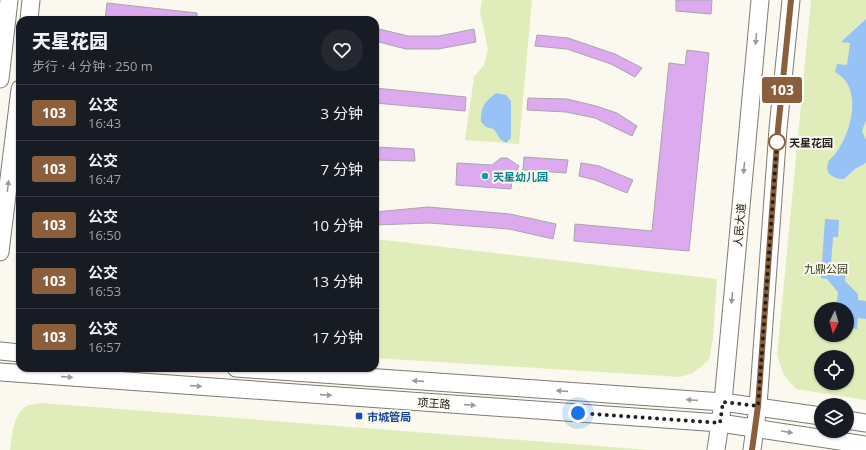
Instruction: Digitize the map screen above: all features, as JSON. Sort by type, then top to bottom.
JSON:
[{"type":"main road","points":[[0,79],[9,0]]},
{"type":"main road","points":[[29,16],[31,0]]},
{"type":"main road","name":"人民大道","points":[[716,450],[723,402],[760,0]]},
{"type":"main road","points":[[752,450],[758,406],[778,129],[791,0]]},
{"type":"main road","points":[[0,252],[16,122]]},
{"type":"main road","points":[[0,351],[16,353]]},
{"type":"main road","name":"项王路","points":[[0,372],[720,423],[866,445]]},
{"type":"main road","name":"项王路","points":[[293,372],[723,402],[814,415]]},
{"type":"main road","points":[[854,421],[866,423]]},
{"type":"green space","points":[[482,0],[532,0],[519,144],[465,140],[474,77],[484,65],[488,50],[480,11]]},
{"type":"green space","name":"九鼎公园","points":[[811,0],[866,0],[866,400],[796,389],[784,375],[777,356]]},
{"type":"green space","points":[[379,239],[717,279],[713,338],[709,360],[693,373],[680,377],[379,358]]},
{"type":"green space","points":[[41,403],[650,450],[10,450],[16,418],[24,408],[29,405]]},
{"type":"water","points":[[866,19],[866,120],[862,131],[866,140],[866,163],[855,169],[844,179],[840,179],[833,177],[827,170],[827,167],[830,159],[836,153],[846,134],[850,123],[852,99],[850,88],[844,79],[835,72],[837,64],[847,65],[850,43],[841,42]]},
{"type":"water","points":[[496,93],[506,95],[511,101],[511,138],[506,143],[500,139],[494,129],[486,127],[481,122],[484,105]]},
{"type":"water","points":[[825,219],[839,220],[838,237],[833,237],[831,265],[846,266],[845,281],[858,294],[858,300],[866,301],[866,319],[858,318],[857,329],[854,329],[854,302],[837,302],[838,292],[827,279],[821,278]]},
{"type":"building","points":[[676,0],[712,0],[711,14],[676,11]]},
{"type":"building","points":[[107,3],[197,13],[197,16],[105,16]]},
{"type":"building","points":[[379,29],[408,36],[439,36],[474,29],[476,42],[438,49],[406,49],[379,42]]},
{"type":"building","points":[[537,35],[568,38],[615,54],[642,68],[635,77],[611,64],[567,49],[535,46]]},
{"type":"building","points":[[687,50],[709,53],[689,251],[574,241],[575,224],[652,231],[669,63],[685,65]]},
{"type":"building","points":[[379,88],[466,97],[465,111],[379,103]]},
{"type":"building","points":[[528,98],[567,99],[596,106],[617,113],[637,126],[632,136],[595,118],[566,112],[527,110]]},
{"type":"building","points":[[379,147],[414,149],[415,161],[379,160]]},
{"type":"building","points":[[524,157],[568,160],[566,173],[523,170]]},
{"type":"building","name":"天星幼儿园","points":[[501,158],[507,158],[519,166],[512,179],[511,189],[456,185],[457,163],[492,165]]},
{"type":"building","points":[[581,163],[599,166],[633,180],[627,193],[595,180],[579,176]]},
{"type":"building","points":[[428,207],[510,214],[556,224],[553,239],[509,229],[429,223],[379,225],[379,212]]},
{"type":"bus line","name":"103","points":[[752,450],[758,406],[778,129],[791,0]]},
{"type":"place","name":"天星花园","points":[[777,142]]},
{"type":"place","name":"天星幼儿园","points":[[485,176]]},
{"type":"place","name":"市城管局","points":[[359,416]]},
{"type":"route","points":[[578,413],[720,423],[723,402],[758,406],[777,142]]}]
